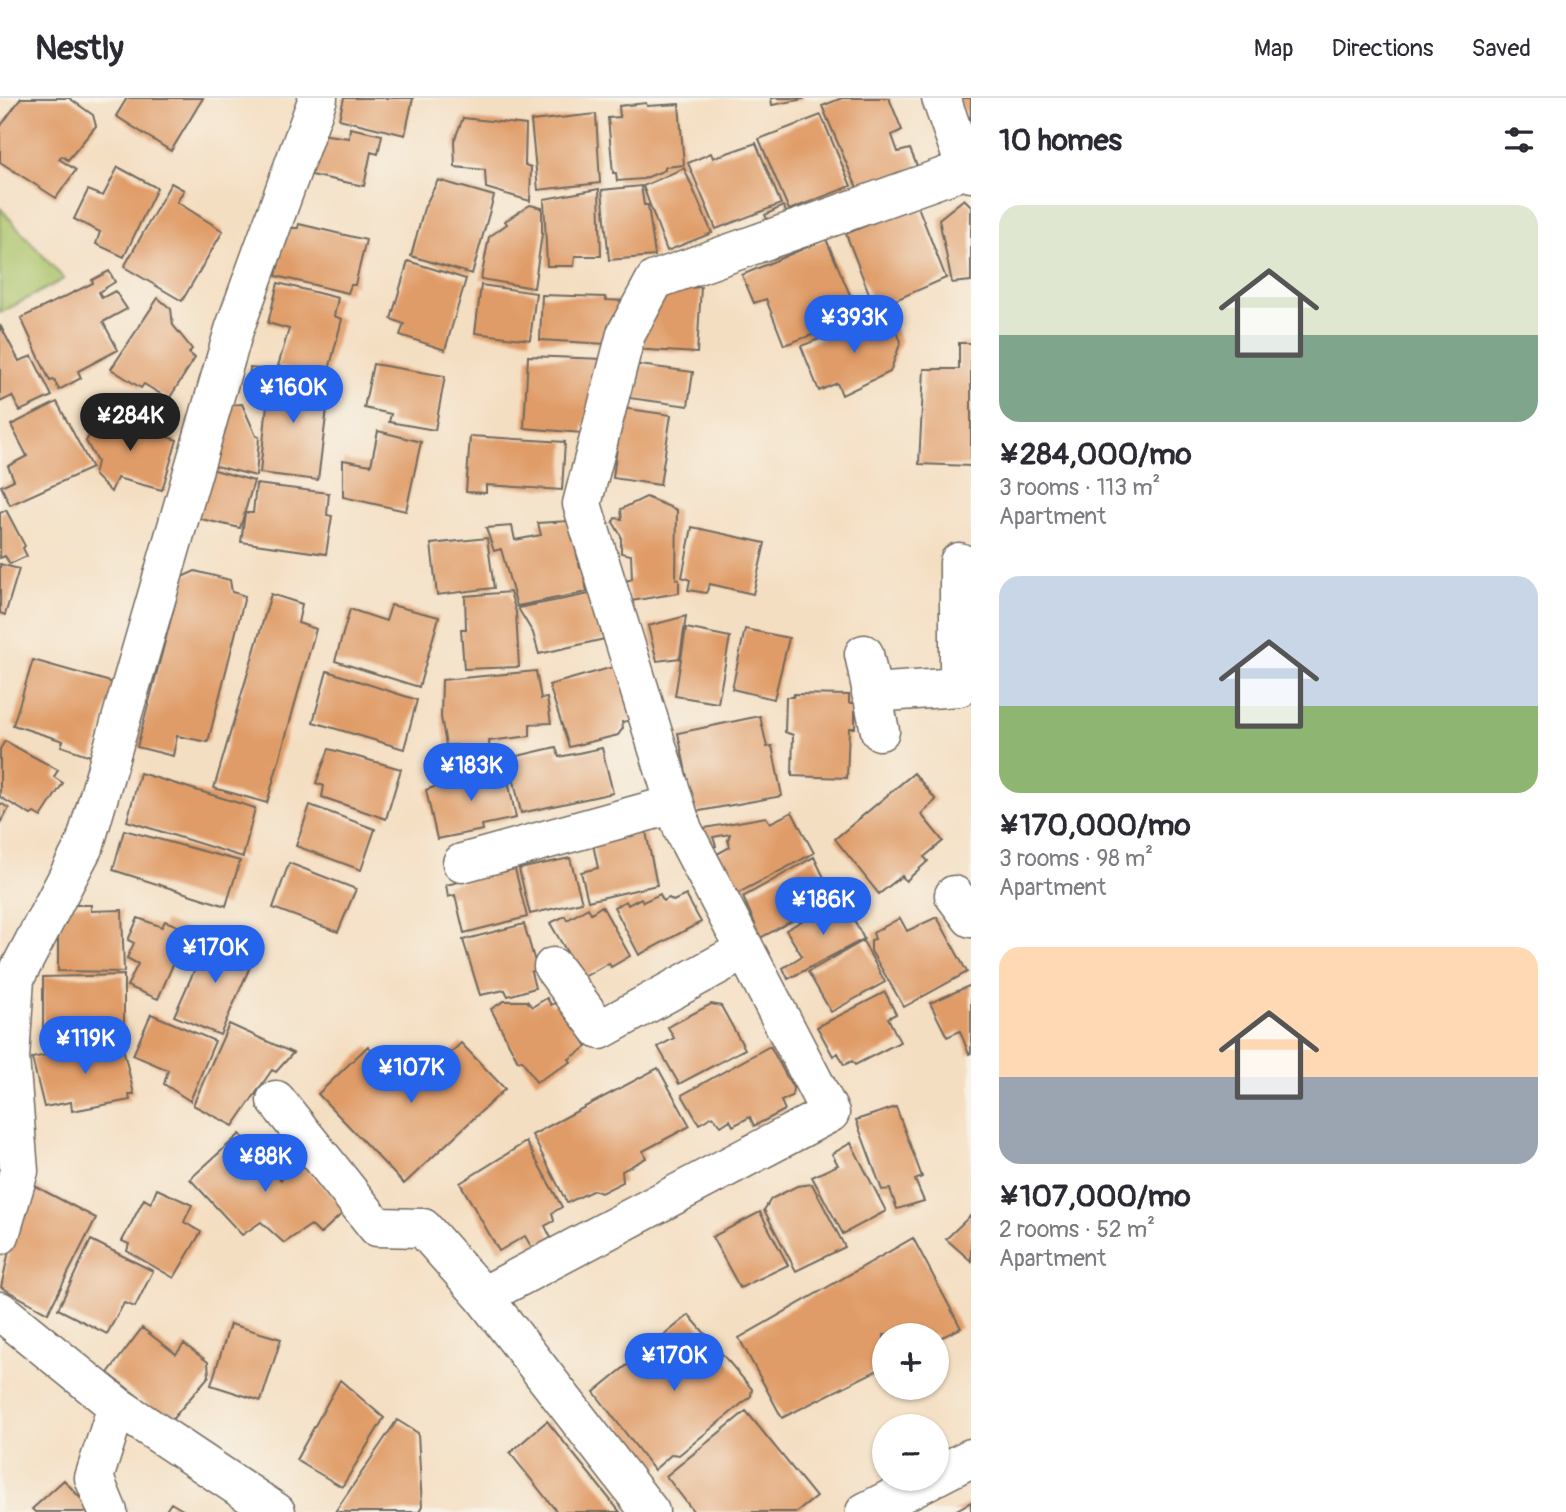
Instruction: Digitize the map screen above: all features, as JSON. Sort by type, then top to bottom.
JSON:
[{"type":"street","points":[[0,1235],[19,1171],[10,1058],[15,978],[85,844],[234,330],[318,98]]},
{"type":"street","points":[[483,1296],[830,1114],[683,830],[582,503],[626,334],[655,280],[969,171],[941,98]]},
{"type":"street","points":[[871,693],[959,687],[959,562],[971,568]]},
{"type":"street","points":[[864,654],[880,731]]},
{"type":"street","points":[[462,863],[675,804]]},
{"type":"street","points":[[553,967],[600,1030],[746,950]]},
{"type":"street","points":[[276,1100],[377,1227],[423,1228],[483,1296],[650,1512]]},
{"type":"street","points":[[0,1311],[117,1406],[276,1512]]},
{"type":"street","points":[[108,1512],[94,1478],[117,1406]]},
{"type":"street","points":[[949,1469],[971,1458]]},
{"type":"street","points":[[865,1512],[906,1491]]},
{"type":"green space","points":[[0,208],[64,279],[0,313]]},
{"type":"building","points":[[21,98],[69,98],[93,115],[96,126],[68,160],[62,156],[59,159],[76,170],[56,198],[0,162],[0,127]]},
{"type":"building","points":[[127,98],[203,98],[171,151],[116,116]]},
{"type":"building","points":[[344,98],[413,98],[405,135],[339,119]]},
{"type":"building","points":[[771,98],[804,98],[804,99],[772,105]]},
{"type":"building","points":[[842,98],[889,98],[902,130],[892,135],[898,152],[910,149],[918,168],[860,195],[822,106]]},
{"type":"building","points":[[956,98],[971,98],[971,120]]},
{"type":"building","points":[[646,103],[647,106],[679,104],[684,165],[665,167],[665,170],[643,179],[617,181],[616,173],[613,173],[608,118],[620,117],[619,106]]},
{"type":"building","points":[[596,114],[600,183],[538,190],[531,121]]},
{"type":"building","points":[[821,115],[851,186],[789,210],[759,139]]},
{"type":"building","points":[[463,118],[526,125],[525,165],[531,167],[530,201],[486,188],[485,170],[455,167],[454,141]]},
{"type":"building","points":[[350,128],[382,135],[378,154],[371,152],[364,186],[311,175],[320,134],[349,138]]},
{"type":"building","points":[[756,143],[781,204],[716,229],[688,163],[711,153],[713,158]]},
{"type":"building","points":[[118,167],[157,188],[124,257],[96,244],[100,232],[74,219],[88,190],[103,196]]},
{"type":"building","points":[[684,168],[712,233],[667,251],[643,186]]},
{"type":"building","points":[[438,180],[494,196],[472,274],[411,256],[424,208]]},
{"type":"building","points":[[171,183],[184,190],[177,202],[223,231],[182,301],[124,267]]},
{"type":"building","points":[[641,186],[644,205],[648,205],[655,256],[609,260],[602,190]]},
{"type":"building","points":[[599,189],[601,256],[575,256],[574,266],[547,266],[544,199]]},
{"type":"building","points":[[964,199],[971,206],[971,281],[952,283],[939,219]]},
{"type":"building","points":[[917,204],[946,278],[875,309],[846,234]]},
{"type":"building","points":[[530,205],[542,208],[542,234],[534,288],[481,279],[489,237],[507,224],[505,221]]},
{"type":"building","points":[[783,206],[791,221],[772,229],[765,215]]},
{"type":"building","points":[[299,224],[366,240],[355,285],[351,285],[348,293],[276,276],[287,228],[298,228]]},
{"type":"building","points":[[826,239],[860,318],[784,345],[766,299],[754,303],[742,275]]},
{"type":"building","points":[[408,261],[466,279],[445,350],[400,335],[404,324],[391,319]]},
{"type":"building","points":[[109,271],[115,282],[99,292],[102,298],[115,291],[127,309],[103,322],[118,350],[78,371],[81,378],[59,390],[54,380],[50,381],[21,318],[93,283],[92,280]]},
{"type":"building","points":[[278,283],[338,298],[334,316],[342,319],[327,378],[278,366],[289,329],[268,323]]},
{"type":"building","points":[[481,285],[536,293],[530,340],[475,333]]},
{"type":"building","points":[[701,287],[697,353],[633,349],[663,290]]},
{"type":"building","points":[[542,295],[605,297],[606,300],[625,301],[607,344],[540,340]]},
{"type":"building","points":[[158,298],[171,309],[173,325],[192,349],[189,353],[195,358],[169,399],[144,384],[141,388],[111,369]]},
{"type":"building","points":[[887,313],[901,341],[890,372],[842,395],[837,383],[819,391],[801,346]]},
{"type":"building","points":[[0,325],[19,361],[32,356],[52,396],[20,411],[12,396],[0,402]]},
{"type":"building","points":[[959,343],[971,343],[971,466],[919,464],[924,369],[959,369]]},
{"type":"building","points":[[528,356],[603,359],[582,433],[524,428]]},
{"type":"building","points":[[373,364],[445,376],[435,430],[389,422],[391,414],[364,408]]},
{"type":"building","points":[[632,364],[693,372],[688,406],[629,398]]},
{"type":"building","points":[[250,368],[279,371],[280,378],[330,385],[318,480],[260,473],[269,385],[249,382]]},
{"type":"building","points":[[57,402],[92,468],[10,505],[1,486],[14,480],[8,466],[27,456],[11,425]]},
{"type":"building","points":[[242,404],[256,436],[259,437],[256,476],[212,465],[229,405]]},
{"type":"building","points":[[622,408],[671,415],[660,485],[613,478]]},
{"type":"building","points":[[109,414],[134,420],[133,427],[177,440],[162,490],[117,478],[111,492],[94,475],[97,462],[86,441],[100,417],[108,421]]},
{"type":"building","points":[[378,431],[421,442],[406,511],[343,497],[343,460],[371,465]]},
{"type":"building","points":[[470,436],[565,442],[562,490],[486,485],[486,493],[466,492]]},
{"type":"building","points":[[211,469],[254,481],[240,528],[197,518]]},
{"type":"building","points":[[256,484],[329,493],[327,515],[332,516],[326,554],[241,542],[245,513],[253,513]]},
{"type":"building","points":[[646,497],[677,510],[676,579],[679,580],[679,593],[631,601],[626,581],[632,579],[631,555],[621,553],[621,536],[613,522],[615,518],[622,519],[621,509]]},
{"type":"building","points":[[6,510],[25,546],[23,548],[27,556],[10,564],[5,556],[0,558],[0,513]]},
{"type":"building","points":[[569,521],[587,592],[517,606],[501,549],[494,551],[486,528],[512,526],[515,540],[541,535],[538,523]]},
{"type":"building","points":[[692,527],[765,543],[753,594],[710,584],[706,593],[688,590],[690,580],[682,577]]},
{"type":"building","points":[[487,538],[494,588],[437,595],[431,544]]},
{"type":"building","points":[[0,564],[19,569],[5,615],[0,613]]},
{"type":"building","points":[[195,571],[230,580],[232,592],[245,596],[208,742],[177,736],[173,756],[137,747],[182,577]]},
{"type":"building","points":[[510,592],[516,612],[519,667],[464,669],[461,629],[466,629],[465,596]]},
{"type":"building","points":[[595,593],[609,638],[539,654],[533,633],[518,608]]},
{"type":"building","points":[[271,594],[302,604],[298,623],[316,629],[267,803],[214,788]]},
{"type":"building","points":[[391,605],[439,617],[419,687],[335,661],[350,609],[386,621]]},
{"type":"building","points":[[686,616],[680,658],[657,661],[648,626]]},
{"type":"building","points":[[686,628],[730,637],[718,703],[675,696]]},
{"type":"building","points":[[745,629],[789,638],[774,699],[732,689]]},
{"type":"building","points":[[33,660],[114,683],[93,757],[61,746],[63,741],[13,725]]},
{"type":"building","points":[[624,664],[637,719],[622,722],[623,728],[618,735],[569,747],[549,685]]},
{"type":"building","points":[[327,671],[417,700],[404,749],[313,722]]},
{"type":"building","points":[[536,671],[541,699],[547,698],[551,723],[530,724],[530,736],[489,741],[490,755],[459,760],[457,745],[446,745],[441,717],[442,680]]},
{"type":"building","points":[[794,694],[849,695],[849,703],[855,703],[855,728],[849,728],[847,778],[792,776],[793,735],[785,732],[786,697],[793,697]]},
{"type":"building","points":[[760,716],[767,747],[772,746],[782,796],[694,812],[678,733]]},
{"type":"building","points":[[5,741],[58,770],[54,777],[63,783],[41,817],[34,813],[31,815],[0,797],[0,749]]},
{"type":"building","points":[[556,747],[559,757],[602,748],[613,793],[521,813],[509,758]]},
{"type":"building","points":[[329,749],[401,769],[386,819],[322,797],[324,786],[316,783]]},
{"type":"building","points":[[505,766],[516,818],[482,825],[483,830],[437,839],[426,790],[472,773]]},
{"type":"building","points":[[140,773],[255,808],[243,857],[127,821]]},
{"type":"building","points":[[914,773],[936,800],[921,814],[943,841],[924,857],[928,861],[906,881],[902,876],[879,894],[835,839]]},
{"type":"building","points":[[0,803],[9,808],[0,823]]},
{"type":"building","points":[[310,805],[375,829],[361,870],[296,846]]},
{"type":"building","points":[[792,812],[814,853],[729,898],[708,859],[730,847],[730,834],[713,837],[716,846],[704,849],[699,829],[766,817],[770,823]]},
{"type":"building","points":[[124,830],[240,861],[226,906],[113,870]]},
{"type":"building","points":[[646,832],[657,885],[588,901],[581,872],[598,868],[593,844]]},
{"type":"building","points":[[814,857],[834,898],[753,942],[746,928],[755,924],[743,897]]},
{"type":"building","points":[[570,858],[582,902],[530,914],[519,869]]},
{"type":"building","points":[[289,863],[356,889],[338,932],[273,908]]},
{"type":"building","points":[[515,869],[527,917],[464,933],[455,895],[448,897],[446,885]]},
{"type":"building","points":[[660,894],[663,901],[669,898],[673,901],[686,895],[701,922],[639,955],[614,907],[626,901],[628,905],[641,898],[643,902]]},
{"type":"building","points":[[843,898],[864,939],[788,979],[783,968],[802,956],[786,930]]},
{"type":"building","points":[[71,905],[91,905],[91,911],[122,910],[124,972],[58,971],[58,931]]},
{"type":"building","points":[[602,906],[630,956],[611,967],[609,963],[582,978],[550,923],[565,916],[567,920],[588,908],[591,913]]},
{"type":"building","points":[[937,917],[967,972],[904,1007],[871,951],[871,940],[875,939],[873,933],[900,918],[907,931]]},
{"type":"building","points":[[138,918],[162,927],[165,921],[188,930],[158,999],[127,986],[138,964],[127,958],[134,943],[128,940]]},
{"type":"building","points":[[524,924],[537,969],[531,972],[535,988],[508,996],[505,990],[480,995],[463,940]]},
{"type":"building","points":[[209,937],[256,953],[220,1035],[174,1016]]},
{"type":"building","points":[[863,941],[885,982],[831,1012],[808,972]]},
{"type":"building","points":[[124,975],[124,1033],[80,1040],[79,1031],[43,1031],[43,977]]},
{"type":"building","points":[[971,985],[969,1054],[960,1031],[947,1037],[930,1003]]},
{"type":"building","points":[[885,992],[896,1014],[888,1018],[900,1042],[855,1065],[852,1061],[844,1065],[838,1053],[833,1056],[817,1027]]},
{"type":"building","points":[[547,998],[551,1005],[560,1001],[587,1047],[569,1059],[571,1062],[536,1082],[522,1060],[518,1061],[491,1009],[504,1001],[527,1001],[532,1007]]},
{"type":"building","points":[[711,1004],[721,1006],[745,1049],[679,1084],[658,1047],[674,1038],[668,1027]]},
{"type":"building","points":[[151,1014],[215,1041],[190,1101],[164,1084],[168,1070],[133,1055]]},
{"type":"building","points":[[229,1024],[293,1053],[276,1072],[272,1070],[233,1126],[193,1105]]},
{"type":"building","points":[[121,1039],[134,1094],[129,1094],[130,1100],[72,1111],[71,1102],[44,1107],[32,1058]]},
{"type":"building","points":[[461,1043],[505,1089],[404,1184],[318,1094],[368,1046],[395,1076],[417,1055],[433,1070]]},
{"type":"building","points":[[770,1046],[793,1088],[792,1096],[781,1101],[785,1110],[754,1126],[750,1117],[733,1126],[730,1120],[721,1126],[713,1116],[699,1124],[682,1095]]},
{"type":"building","points":[[658,1068],[690,1126],[643,1151],[646,1158],[622,1171],[623,1182],[601,1193],[594,1190],[567,1203],[532,1135]]},
{"type":"building","points":[[896,1107],[922,1177],[915,1180],[924,1201],[897,1209],[890,1189],[882,1190],[856,1120]]},
{"type":"building","points":[[240,1134],[281,1180],[301,1164],[346,1210],[320,1234],[311,1225],[284,1243],[261,1222],[242,1235],[190,1179]]},
{"type":"building","points":[[526,1142],[562,1207],[552,1213],[554,1221],[545,1226],[551,1238],[532,1248],[525,1236],[499,1251],[460,1183]]},
{"type":"building","points":[[851,1143],[886,1211],[843,1234],[812,1177],[838,1165],[832,1154]]},
{"type":"building","points":[[31,1184],[96,1218],[48,1313],[1,1287],[16,1220]]},
{"type":"building","points":[[812,1184],[845,1247],[796,1271],[764,1210],[771,1199],[797,1186]]},
{"type":"building","points":[[157,1189],[192,1205],[184,1222],[201,1232],[174,1278],[127,1251],[129,1244],[122,1241],[144,1199],[151,1203]]},
{"type":"building","points":[[760,1212],[788,1265],[740,1288],[712,1237]]},
{"type":"building","points":[[971,1215],[971,1261],[946,1239]]},
{"type":"building","points":[[913,1238],[961,1328],[949,1334],[949,1323],[872,1323],[872,1373],[782,1418],[739,1338]]},
{"type":"building","points":[[91,1240],[153,1271],[135,1307],[124,1303],[107,1334],[58,1309]]},
{"type":"building","points":[[689,1315],[752,1389],[751,1396],[679,1455],[672,1454],[654,1470],[594,1392]]},
{"type":"building","points":[[230,1324],[281,1339],[261,1401],[211,1385]]},
{"type":"building","points":[[142,1328],[176,1354],[184,1344],[208,1362],[209,1376],[170,1422],[108,1373]]},
{"type":"building","points":[[340,1380],[384,1418],[342,1487],[296,1460]]},
{"type":"building","points":[[746,1411],[816,1497],[797,1512],[694,1512],[666,1476]]},
{"type":"building","points":[[397,1420],[418,1433],[422,1507],[419,1512],[335,1512]]},
{"type":"building","points":[[547,1421],[620,1512],[557,1512],[510,1453]]},
{"type":"building","points":[[64,1480],[93,1512],[35,1512],[32,1509]]},
{"type":"building","points":[[971,1502],[971,1512],[953,1512]]},
{"type":"building","points":[[171,1503],[186,1512],[165,1512]]}]
